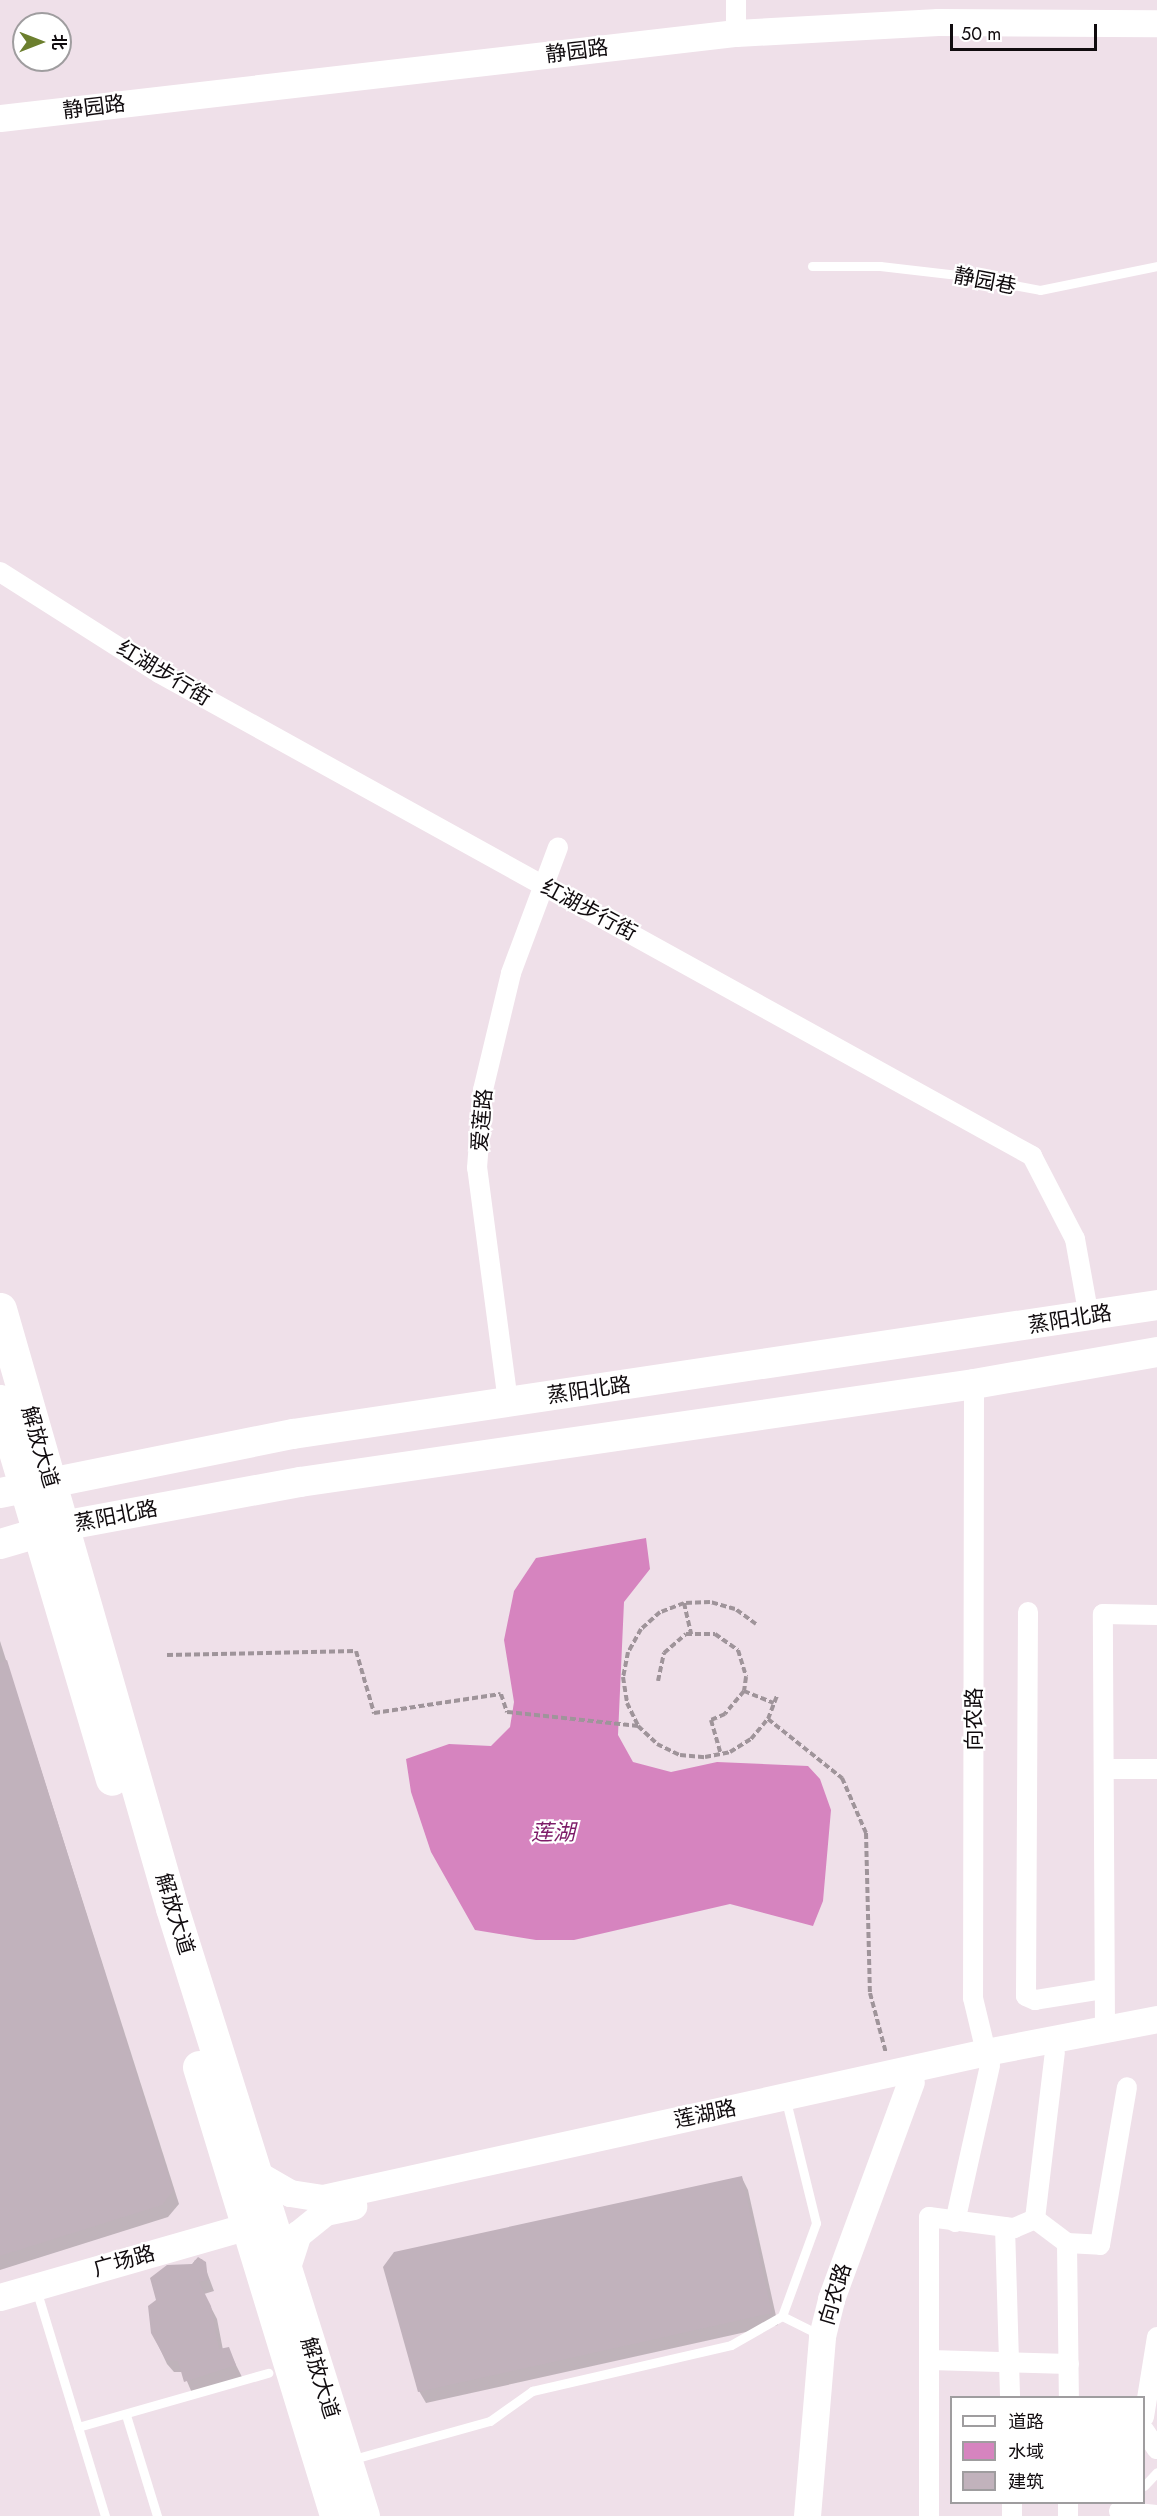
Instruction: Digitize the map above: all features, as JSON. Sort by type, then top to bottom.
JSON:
[{"type":"highway","name":"解放大道","points":[[0,1309],[24,1486]]},
{"type":"highway","name":"解放大道","points":[[0,1401],[24,1486],[50,1529],[257,2174],[363,2516]]},
{"type":"highway","name":"解放大道","points":[[50,1529],[248,2226],[336,2516]]},
{"type":"main road","name":"蒸阳北路","points":[[24,1486],[292,1434],[1089,1317],[1157,1305]]},
{"type":"main road","name":"蒸阳北路","points":[[0,1544],[50,1529],[300,1482],[975,1383],[1157,1352]]},
{"type":"street","points":[[736,0],[736,33]]},
{"type":"street","name":"静园路","points":[[0,118],[736,33],[938,22],[1157,23]]},
{"type":"street","name":"静园路","points":[[0,132],[738,52],[939,40],[1157,42]]},
{"type":"street","name":"红湖步行街","points":[[0,572],[159,673],[1032,1156],[1075,1239],[1089,1317]]},
{"type":"street","name":"爱莲路","points":[[508,1402],[477,1168],[483,1090],[511,973],[558,847]]},
{"type":"street","name":"向农路","points":[[975,1383],[973,1998],[988,2058]]},
{"type":"street","points":[[1028,1612],[1026,1996],[1035,2000],[1104,1989]]},
{"type":"street","points":[[1105,2029],[1104,1614],[1157,1615]]},
{"type":"street","points":[[1104,1769],[1157,1769]]},
{"type":"street","name":"莲湖路","points":[[257,2174],[290,2193],[323,2198],[901,2078],[1105,2029],[1157,2019]]},
{"type":"street","name":"莲湖路","points":[[988,2058],[1055,2052],[1157,2032]]},
{"type":"street","points":[[1035,2220],[1055,2052]]},
{"type":"street","points":[[955,2222],[988,2058]]},
{"type":"street","name":"向农路","points":[[807,2516],[822,2336],[831,2299],[901,2078]]},
{"type":"street","name":"莲湖路","points":[[286,2270],[298,2234],[325,2212],[788,2109],[901,2078]]},
{"type":"street","points":[[1035,2220],[1067,2243],[1100,2245],[1127,2086]]},
{"type":"street","points":[[929,2516],[929,2217],[1014,2228],[1035,2220]]},
{"type":"street","name":"广场路","points":[[0,2297],[248,2226]]},
{"type":"street","points":[[1005,2227],[1010,2396]]},
{"type":"street","points":[[1067,2243],[1069,2396]]},
{"type":"street","points":[[1145,2406],[1157,2337]]},
{"type":"street","points":[[930,2360],[1069,2364]]},
{"type":"street","points":[[1145,2433],[1157,2449]]},
{"type":"street","points":[[1117,2510],[1157,2515]]},
{"type":"lane","name":"静园巷","points":[[812,266],[880,266],[1040,290],[1157,266]]},
{"type":"lane","points":[[346,2461],[490,2421],[532,2391],[731,2344],[782,2316],[816,2223],[788,2109]]},
{"type":"lane","points":[[36,2287],[105,2516]]},
{"type":"lane","points":[[782,2316],[822,2336]]},
{"type":"lane","points":[[78,2427],[268,2373]]},
{"type":"lane","points":[[126,2415],[157,2516]]},
{"type":"lane","points":[[1145,2484],[1157,2472]]},
{"type":"path","points":[[756,1624],[735,1609],[710,1602],[684,1603],[660,1612],[641,1629],[628,1652],[623,1677],[627,1703],[638,1726],[657,1744],[680,1755],[705,1757],[721,1754],[751,1739],[768,1719],[777,1695]]},
{"type":"path","points":[[684,1603],[691,1634]]},
{"type":"path","points":[[658,1681],[664,1653],[674,1642],[691,1634],[714,1634],[738,1650],[746,1677],[744,1691],[725,1714],[711,1720],[721,1754]]},
{"type":"path","points":[[167,1655],[356,1652],[374,1713],[501,1694],[507,1712],[638,1726]]},
{"type":"path","points":[[744,1691],[774,1703]]},
{"type":"path","points":[[768,1719],[842,1778],[866,1833],[870,1993],[901,2078]]},
{"type":"water","name":"莲湖","points":[[646,1538],[650,1569],[624,1602],[618,1735],[633,1762],[671,1772],[717,1762],[808,1766],[820,1779],[831,1810],[823,1901],[813,1926],[730,1904],[574,1940],[536,1940],[475,1930],[431,1852],[411,1792],[406,1759],[449,1744],[491,1746],[510,1727],[514,1702],[504,1640],[514,1591],[536,1558]]},
{"type":"building","points":[[7,1660],[173,2191],[162,2205],[0,2256],[0,1663]]},
{"type":"building","points":[[742,2176],[772,2313],[418,2392],[383,2267],[394,2252]]},
{"type":"building","points":[[198,2257],[206,2262],[208,2280],[199,2282],[211,2306],[219,2349],[229,2347],[236,2365],[184,2382],[178,2361],[166,2360],[151,2333],[148,2306],[156,2300],[150,2278],[167,2265],[192,2264]]}]
